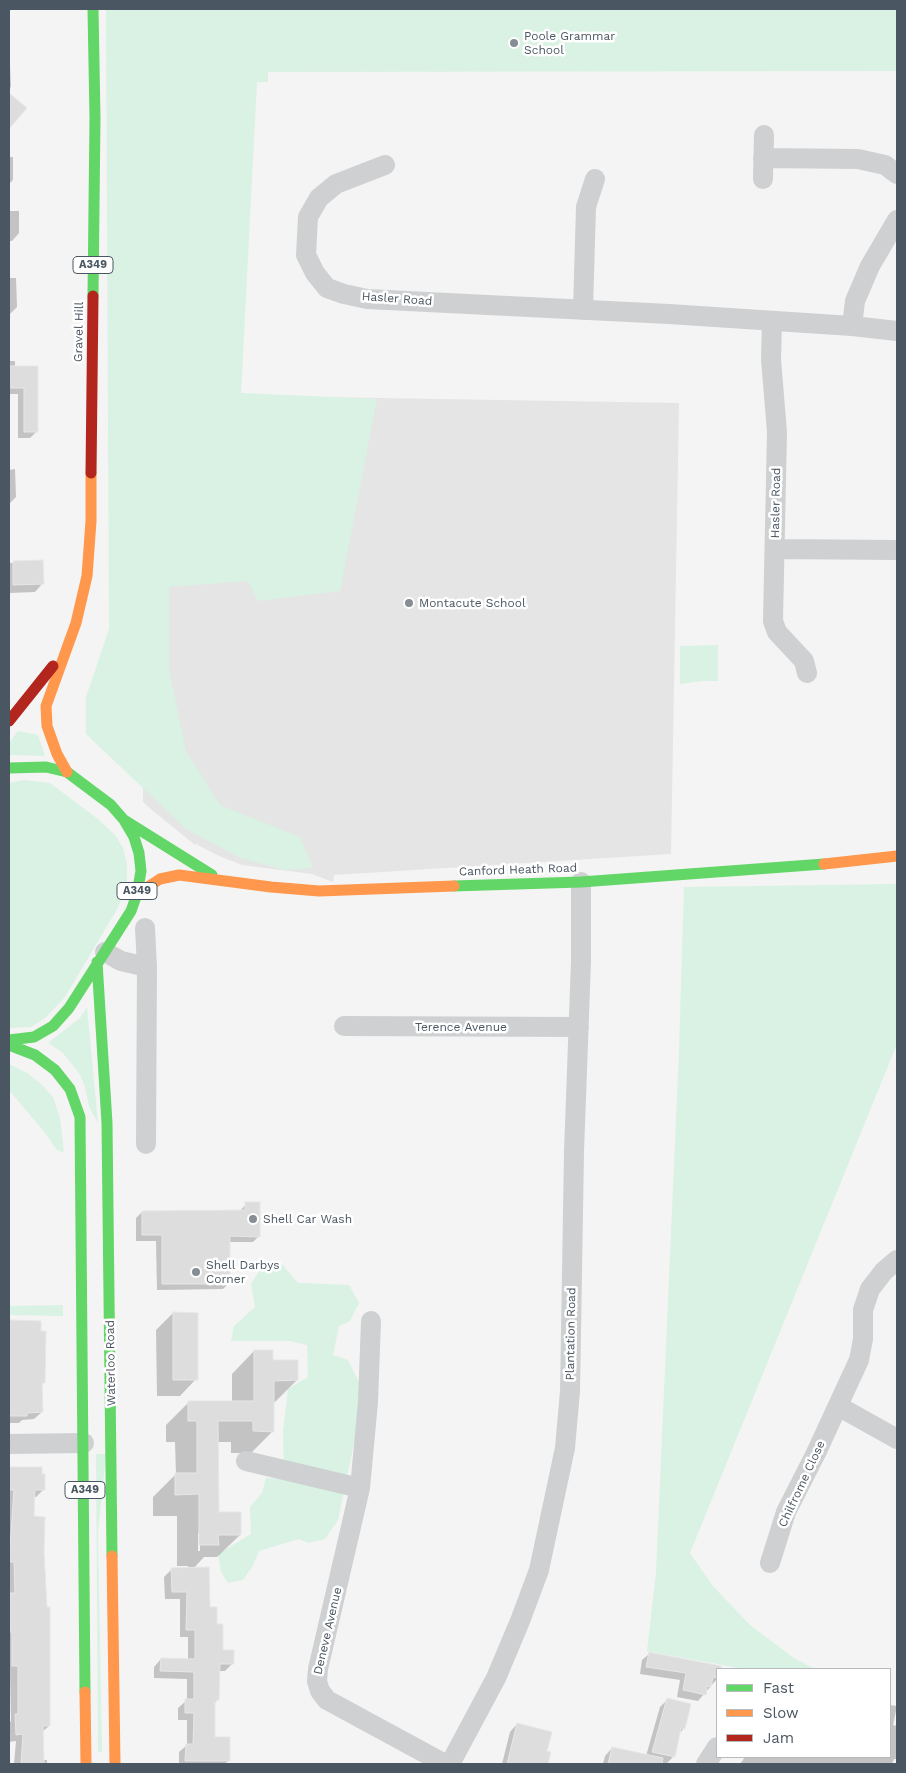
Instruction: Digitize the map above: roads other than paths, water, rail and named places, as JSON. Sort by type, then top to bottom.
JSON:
[{"type":"main road","name":"Gravel Hill","points":[[67,772],[57,754],[47,726],[46,706],[76,623],[86,576],[91,521],[95,128],[93,9]]},
{"type":"main road","name":"Gravel Hill","points":[[9,722],[65,652]]},
{"type":"main road","name":"A349","points":[[9,768],[46,767],[67,772],[111,806],[124,820],[134,837],[139,853],[141,871],[137,894],[131,911],[69,1008],[53,1026],[34,1038],[9,1040]]},
{"type":"main road","name":"Canford Heath Road","points":[[124,820],[220,880]]},
{"type":"main road","name":"Canford Heath Road","points":[[818,865],[873,848]]},
{"type":"main road","name":"Canford Heath Road","points":[[137,894],[160,879],[179,875],[271,887],[320,891],[581,882],[818,865],[897,856]]},
{"type":"main road","name":"Waterloo Road","points":[[101,957],[107,1122],[115,1764]]},
{"type":"main road","name":"A349","points":[[9,1045],[35,1055],[55,1070],[70,1089],[80,1117],[86,1764]]},
{"type":"street","points":[[763,179],[764,135]]},
{"type":"street","points":[[763,158],[858,159],[885,164],[897,174]]},
{"type":"street","name":"Hasler Road","points":[[384,165],[336,184],[319,198],[308,216],[306,255],[314,273],[327,288],[367,299],[772,321],[897,331]]},
{"type":"street","points":[[582,310],[586,207],[595,179]]},
{"type":"street","points":[[852,326],[854,301],[870,266],[897,220]]},
{"type":"street","name":"Hasler Road","points":[[772,321],[771,358],[776,432],[773,621],[777,632],[804,661],[807,673]]},
{"type":"street","points":[[775,549],[897,550]]},
{"type":"street","name":"Plantation Road","points":[[450,1764],[496,1678],[539,1570],[564,1448],[570,1392],[574,1162],[581,961],[581,882]]},
{"type":"street","points":[[145,928],[147,968],[146,1144]]},
{"type":"street","points":[[101,957],[147,968]]},
{"type":"street","name":"Terence Avenue","points":[[344,1026],[579,1027]]},
{"type":"street","name":"Chilfrome Close","points":[[770,1563],[786,1512],[859,1360],[863,1338],[863,1310],[870,1289],[884,1271],[897,1260]]},
{"type":"street","name":"Deneve Avenue","points":[[371,1321],[368,1402],[360,1488],[318,1669],[317,1681],[320,1691],[327,1700],[444,1764]]},
{"type":"street","points":[[838,1406],[897,1439]]},
{"type":"street","points":[[9,1444],[84,1443]]},
{"type":"street","points":[[246,1461],[360,1488]]},
{"type":"street","points":[[706,1764],[716,1749]]},
{"type":"place","name":"Poole Grammar School","points":[[514,43]]},
{"type":"place","name":"Montacute School","points":[[409,603]]},
{"type":"place","name":"Shell Car Wash","points":[[253,1219]]},
{"type":"place","name":"Shell Darbys Corner","points":[[196,1272]]}]
